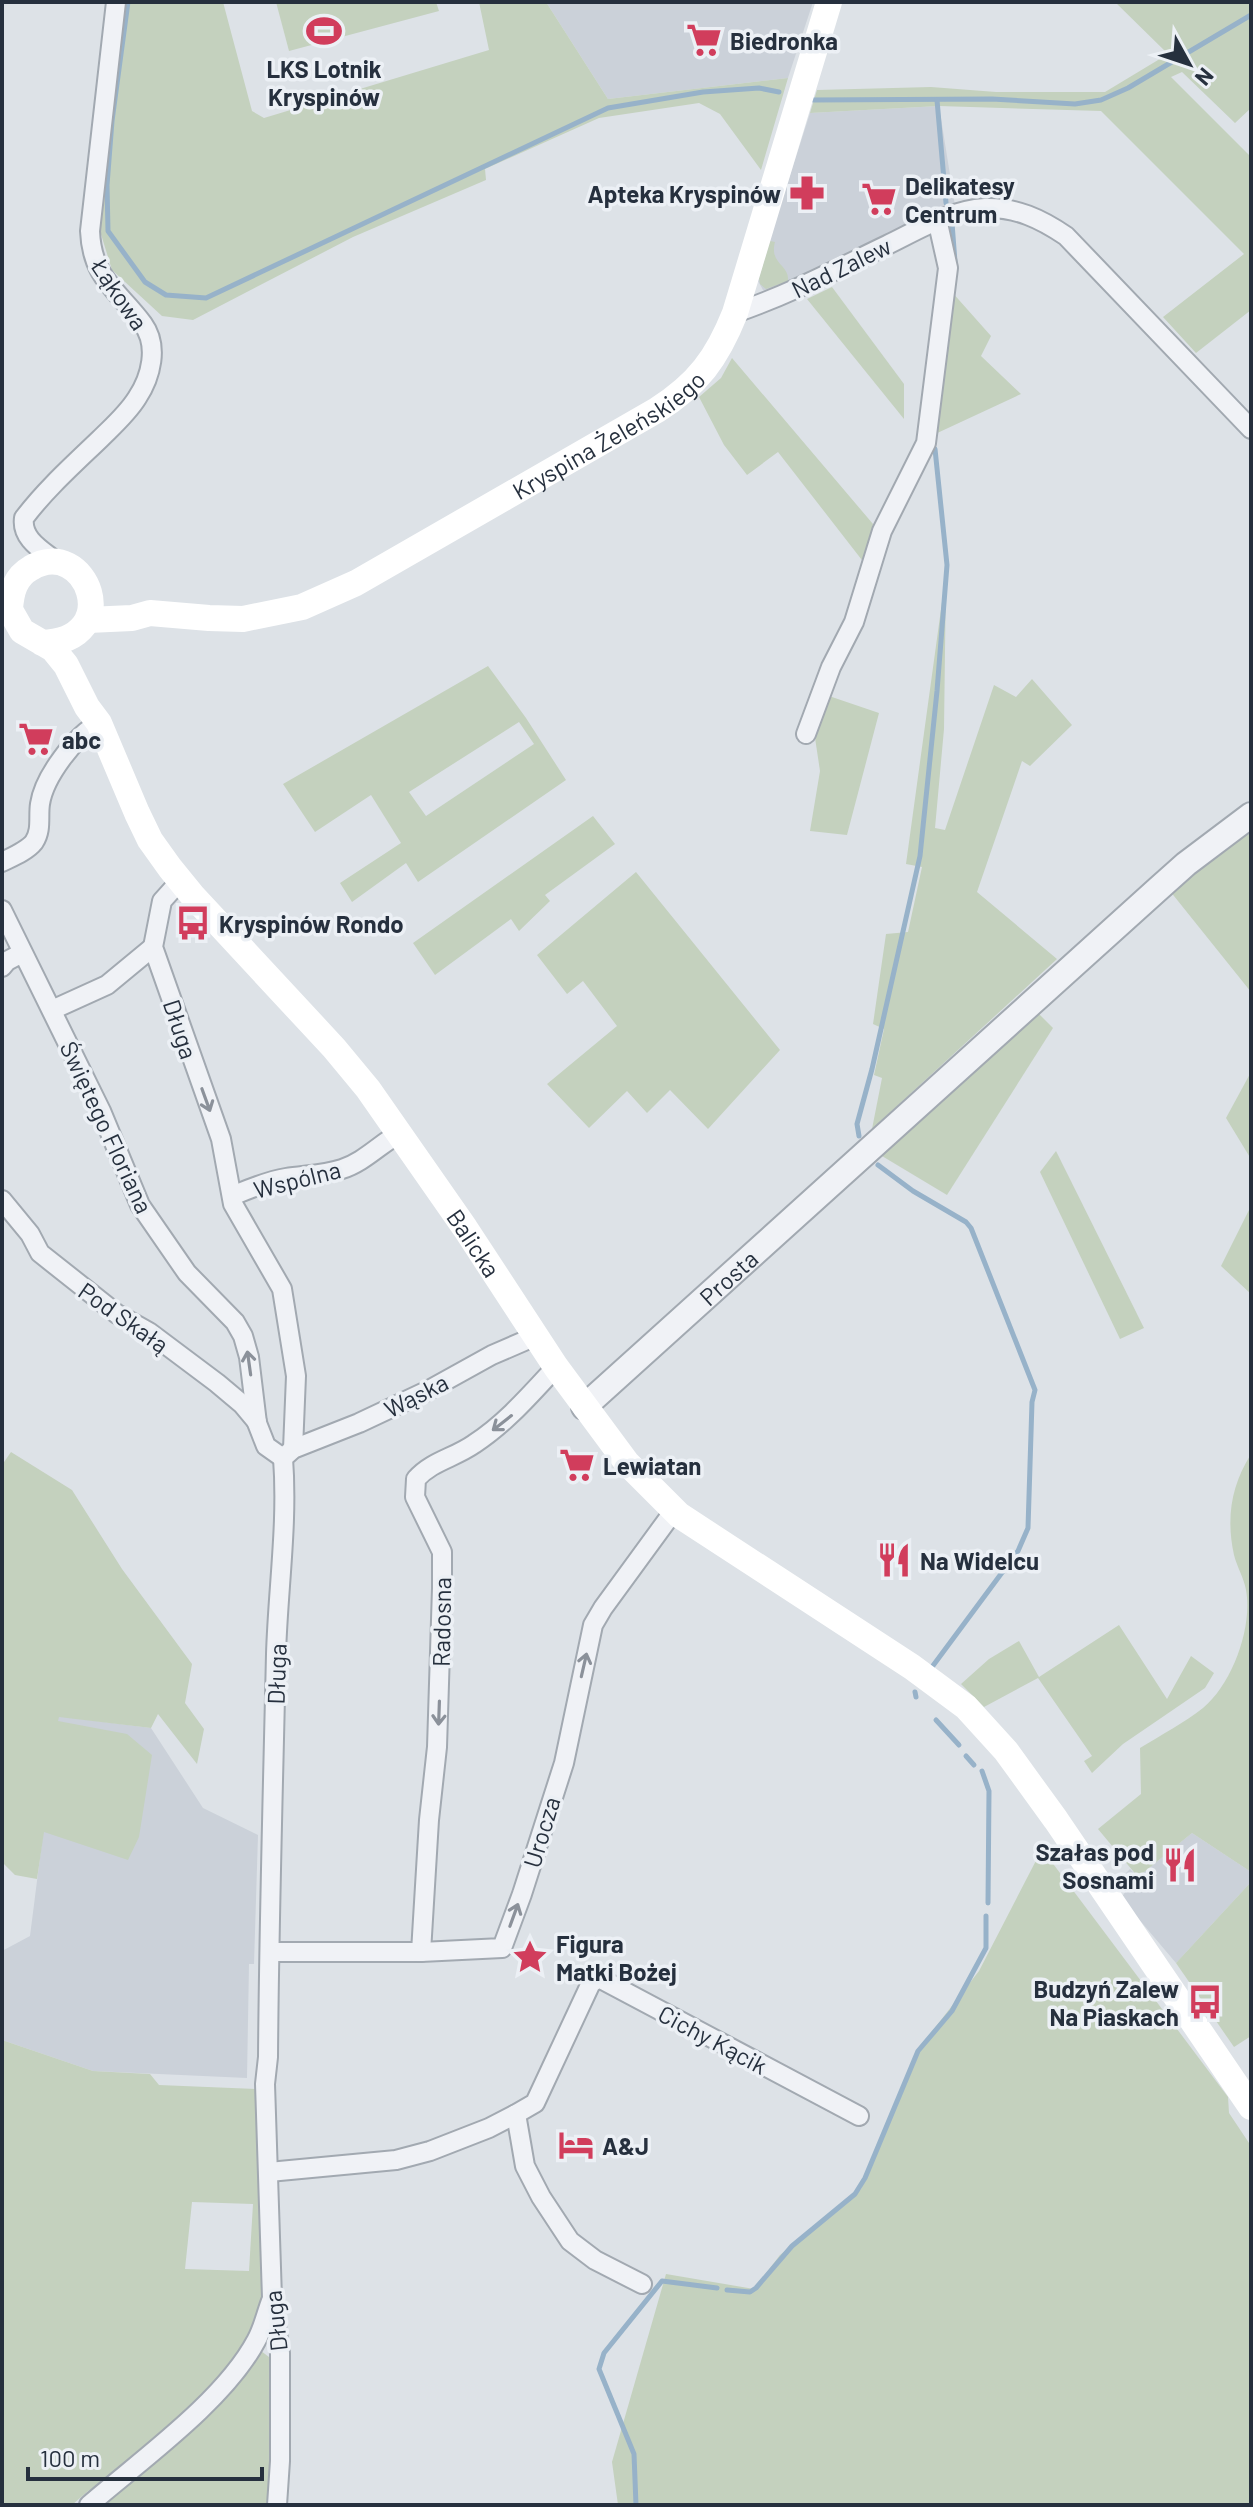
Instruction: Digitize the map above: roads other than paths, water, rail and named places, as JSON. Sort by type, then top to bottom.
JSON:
[{"type":"main road","name":"Kryspina Żeleńskiego","points":[[85,616],[132,618],[150,613],[243,619],[302,607],[342,590],[685,391],[709,365],[735,313],[829,2]]},
{"type":"main road","points":[[57,562],[69,566],[86,582],[85,616],[67,639],[42,643],[22,631],[11,591],[38,564],[57,562]]},
{"type":"main road","name":"Balicka","points":[[85,616],[99,723]]},
{"type":"main road","name":"Balicka","points":[[42,643],[60,655],[87,707],[99,723],[150,840],[180,881],[334,1048],[400,1133],[556,1367],[627,1463],[679,1515],[934,1682],[966,1707],[1006,1751],[1126,1921],[1251,2107]]},
{"type":"street","name":"Łąkowa","points":[[11,591],[27,538],[24,518],[129,410],[140,395],[150,369],[152,342],[145,326],[105,280],[95,264],[91,249],[90,231],[116,2]]},
{"type":"street","name":"Nad Zalew","points":[[735,313],[770,301],[941,218],[985,208],[1013,211],[1040,218],[1066,236],[1251,429]]},
{"type":"street","points":[[806,734],[831,667],[854,622],[882,531],[926,443],[948,268],[941,218]]},
{"type":"street","points":[[27,538],[57,562]]},
{"type":"street","points":[[2,862],[33,844],[39,832],[40,804],[47,781],[88,730],[99,723]]},
{"type":"street","name":"Prosta","points":[[584,1407],[1186,864],[1251,815]]},
{"type":"street","points":[[52,1010],[107,985],[153,947],[162,901],[180,881]]},
{"type":"street","name":"Świętego Floriana","points":[[2,910],[101,1111],[140,1205],[187,1273],[235,1322],[243,1336],[249,1357],[257,1423],[266,1446],[288,1454]]},
{"type":"street","name":"Długa","points":[[153,947],[221,1139],[233,1204],[282,1289],[296,1376],[288,1454],[277,1650],[265,2084],[272,2298],[280,2353],[277,2505]]},
{"type":"street","points":[[2,967],[22,953]]},
{"type":"street","name":"Wspólna","points":[[232,1196],[264,1183],[343,1169],[400,1133]]},
{"type":"street","name":"Pod Skałą","points":[[2,1200],[48,1260],[117,1314],[149,1332],[217,1383],[242,1404],[257,1423]]},
{"type":"street","name":"Wąska","points":[[288,1454],[427,1391],[492,1355],[536,1336]]},
{"type":"street","name":"Radosna","points":[[421,1952],[437,1747],[442,1552],[415,1497],[416,1479],[426,1467],[471,1446],[515,1413],[556,1367]]},
{"type":"street","name":"Urocza","points":[[270,1952],[421,1952],[502,1948],[564,1763],[593,1625],[668,1519],[679,1515]]},
{"type":"street","name":"Cichy Kącik","points":[[269,2172],[396,2160],[430,2151],[489,2128],[535,2103],[591,1983],[599,1978],[859,2116]]},
{"type":"street","points":[[516,2114],[525,2166],[570,2241],[595,2260],[642,2284]]},
{"type":"street","points":[[89,2505],[203,2407],[226,2383],[256,2341],[272,2298]]},
{"type":"street","points":[[256,2341],[280,2353]]},
{"type":"waterway","points":[[128,2],[112,121],[107,185],[108,231],[145,282],[166,295],[206,298],[608,108],[703,92],[759,88],[779,92]]},
{"type":"waterway","points":[[813,100],[992,99],[1075,104],[1101,100],[1128,88],[1251,15]]},
{"type":"waterway","points":[[937,100],[946,203]]},
{"type":"waterway","points":[[952,223],[955,262]]},
{"type":"waterway","points":[[859,1136],[857,1124],[920,856],[947,565],[935,449]]},
{"type":"waterway","points":[[878,1165],[971,1228],[1035,1390],[1028,1528],[1018,1551],[932,1667]]},
{"type":"waterway","points":[[915,1692],[916,1697]]},
{"type":"waterway","points":[[936,1720],[959,1745]]},
{"type":"waterway","points":[[966,1756],[974,1765]]},
{"type":"waterway","points":[[982,1771],[989,1791],[988,1903]]},
{"type":"waterway","points":[[727,2290],[750,2292],[756,2288],[792,2246],[855,2194],[865,2178],[918,2051],[952,2011],[986,1948],[986,1916]]},
{"type":"waterway","points":[[636,2505],[634,2454],[599,2369],[604,2353],[662,2281],[717,2288]]},
{"type":"place","name":"LKS Lotnik Kryspinów","points":[[324,31]]},
{"type":"place","name":"Biedronka","points":[[704,40]]},
{"type":"place","name":"Apteka Kryspinów","points":[[807,193]]},
{"type":"place","name":"Delikatesy Centrum","points":[[879,199]]},
{"type":"place","name":"abc","points":[[36,739]]},
{"type":"place","name":"Kryspinów Rondo","points":[[193,923]]},
{"type":"place","name":"Lewiatan","points":[[577,1465]]},
{"type":"place","name":"Na Widelcu","points":[[894,1560]]},
{"type":"place","name":"Szałas pod Sosnami","points":[[1180,1865]]},
{"type":"place","name":"Figura Matki Bożej","points":[[530,1957]]},
{"type":"place","name":"Budzyń Zalew Na Piaskach","points":[[1205,2002]]},
{"type":"place","name":"A&J","points":[[576,2145]]}]
